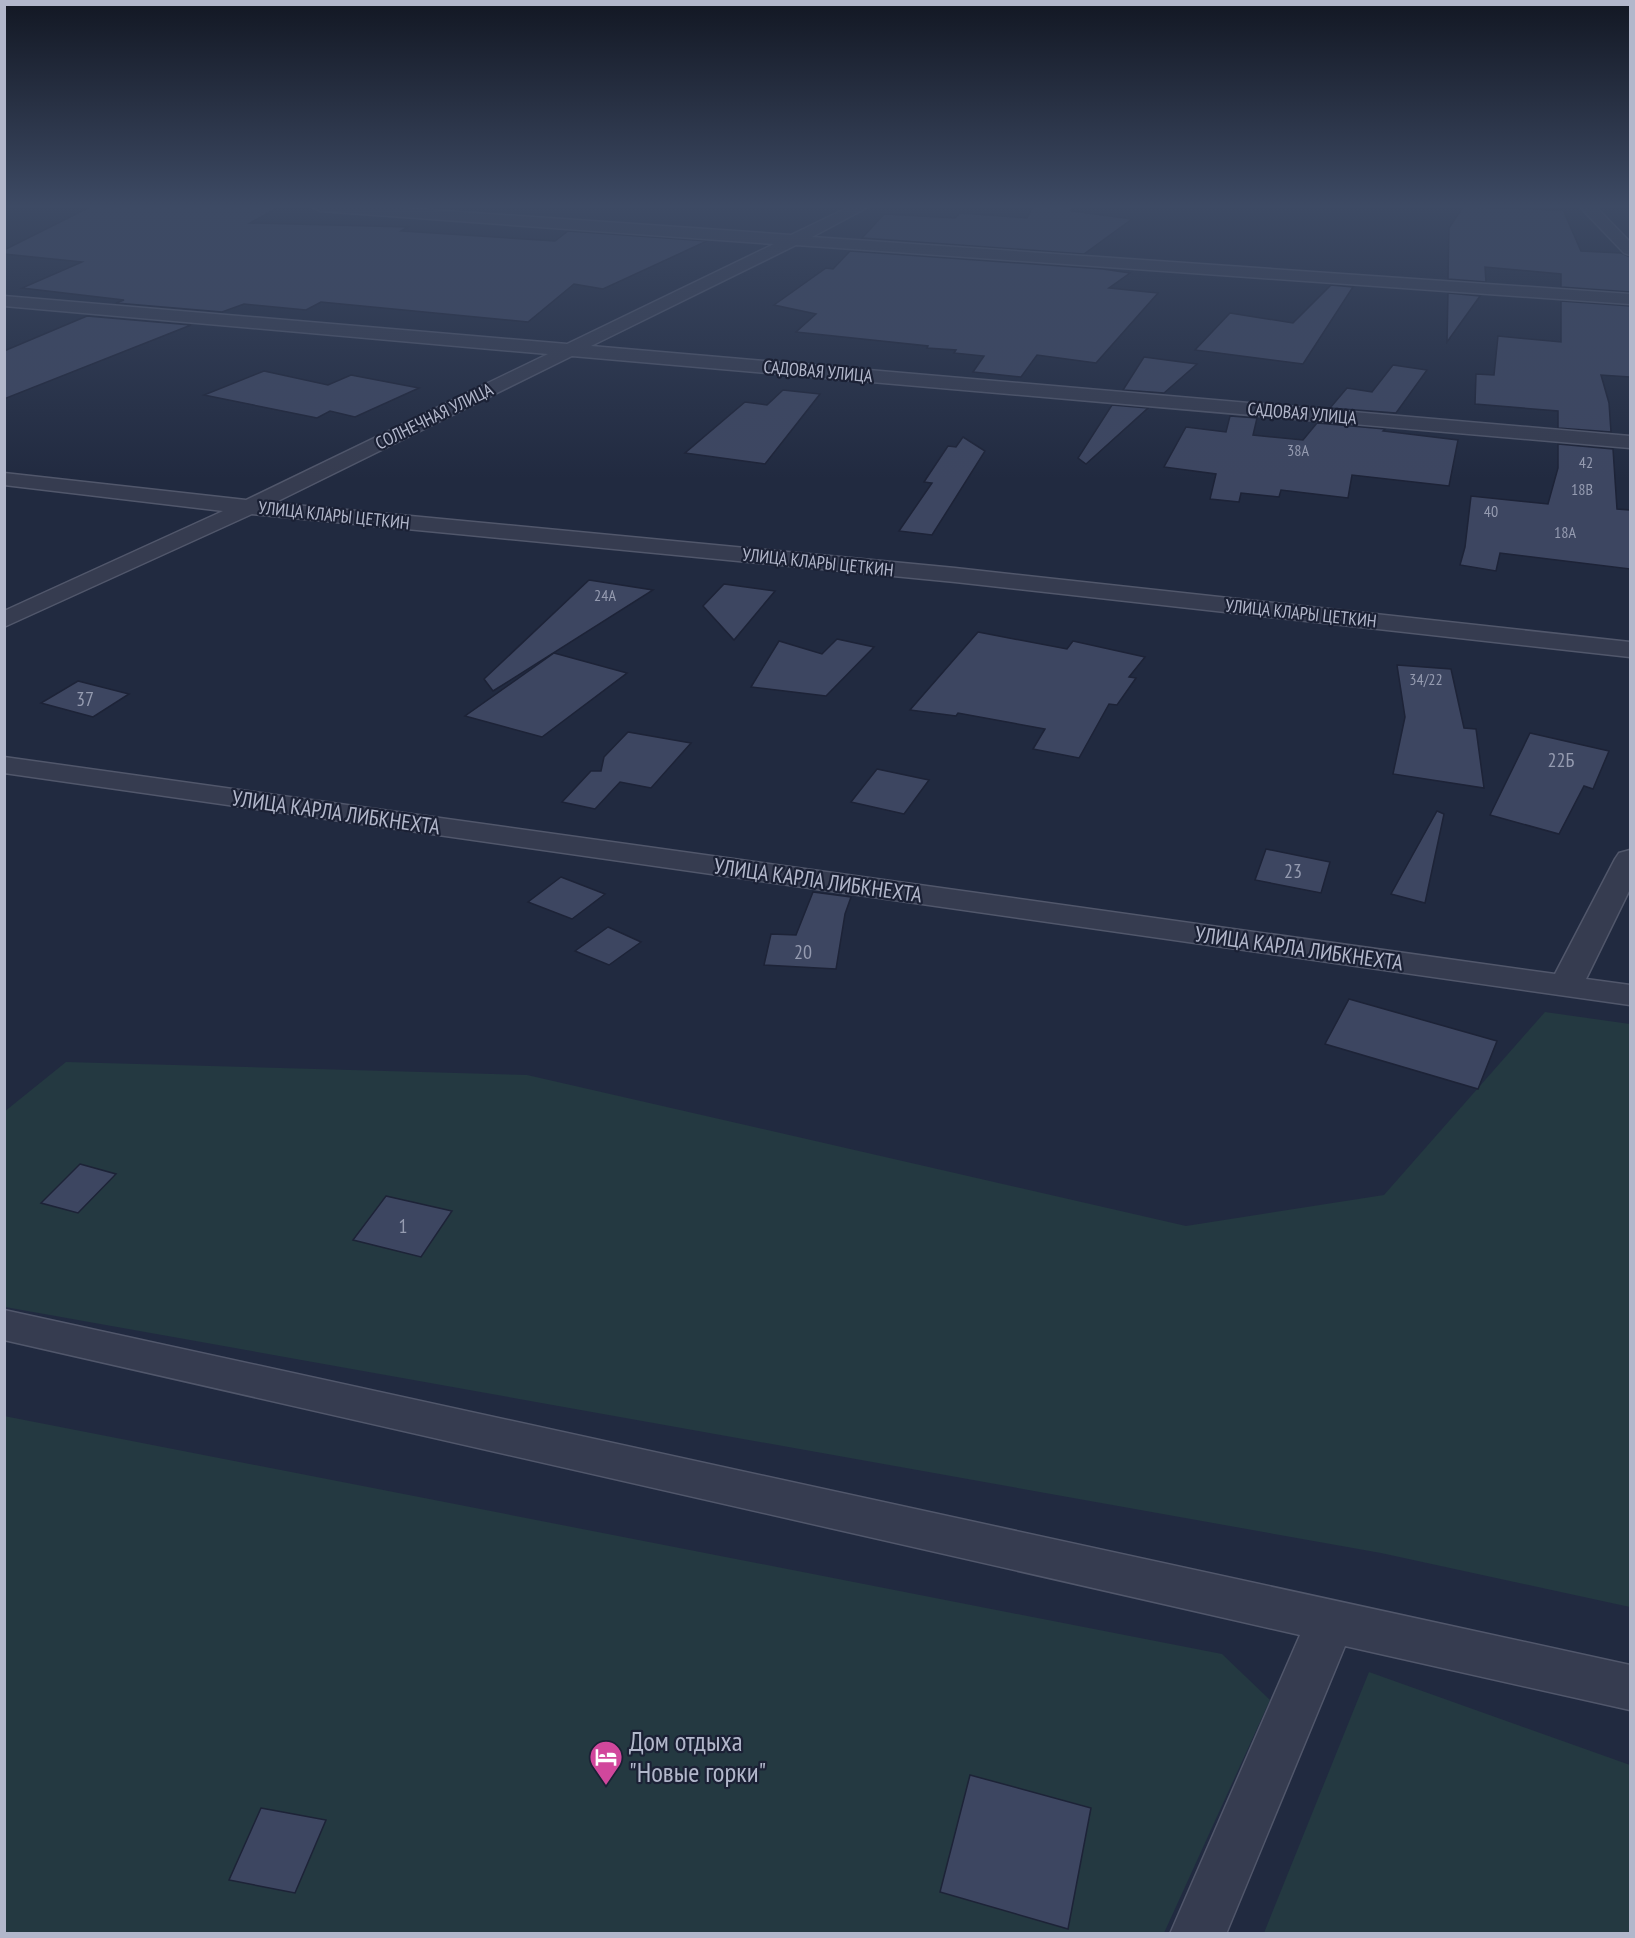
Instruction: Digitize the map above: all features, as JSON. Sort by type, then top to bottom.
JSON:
[{"type":"street","name":"СОЛНЕЧНАЯ УЛИЦА","points":[[4,620],[249,507],[678,297]]},
{"type":"street","points":[[1608,297],[1630,299]]},
{"type":"street","name":"САДОВАЯ УЛИЦА","points":[[4,301],[1630,442]]},
{"type":"street","name":"УЛИЦА КЛАРЫ ЦЕТКИН","points":[[4,479],[249,507],[966,576],[1630,650]]},
{"type":"street","name":"УЛИЦА КАРЛА ЛИБКНЕХТА","points":[[4,765],[1630,995]]},
{"type":"street","points":[[1566,985],[1630,859]]},
{"type":"street","points":[[4,1325],[1630,1688]]},
{"type":"street","points":[[1198,1934],[1331,1621]]},
{"type":"shaded area","points":[[1545,1012],[1630,1024],[1630,1607],[1381,1553],[5,1307],[4,1112],[66,1062],[527,1075],[1186,1226],[1384,1195]]},
{"type":"shaded area","points":[[4,1416],[1222,1654],[1270,1700],[1164,1933],[5,1933]]},
{"type":"shaded area","points":[[1369,1672],[1630,1765],[1630,1933],[1264,1933]]},
{"type":"building","points":[[102,297],[558,297],[528,322],[321,302],[306,310],[244,304],[222,312],[116,303],[124,300]]},
{"type":"building","points":[[785,297],[1154,297],[1096,363],[1037,355],[1021,377],[973,372],[984,356],[954,353],[956,350],[796,332],[816,314],[774,305]]},
{"type":"building","points":[[1319,297],[1346,297],[1303,364],[1195,350],[1230,313],[1293,323]]},
{"type":"building","points":[[1448,297],[1479,297],[1447,342]]},
{"type":"building","points":[[1561,301],[1630,306],[1630,377],[1601,375],[1609,403],[1611,432],[1558,428],[1558,411],[1475,404],[1476,374],[1494,375],[1498,336],[1561,342]]},
{"type":"building","points":[[87,316],[191,325],[4,399],[4,351]]},
{"type":"building","points":[[1144,357],[1197,364],[1164,393],[1123,390]]},
{"type":"building","points":[[1393,365],[1427,370],[1396,413],[1330,408],[1347,388],[1372,392]]},
{"type":"building","points":[[264,371],[328,385],[351,375],[419,388],[355,417],[330,411],[317,418],[204,395]]},
{"type":"building","points":[[783,390],[820,394],[765,464],[685,453],[745,402],[767,405]]},
{"type":"building","points":[[1112,405],[1148,408],[1086,464],[1078,458]]},
{"type":"building","points":[[1230,416],[1257,418],[1253,435],[1303,440],[1317,423],[1385,429],[1383,431],[1458,440],[1449,486],[1352,475],[1348,498],[1281,490],[1279,497],[1241,493],[1239,502],[1210,499],[1216,474],[1164,467],[1186,427],[1226,432]]},
{"type":"building","points":[[963,437],[985,451],[932,535],[899,531],[932,483],[924,482],[948,446],[956,447]]},
{"type":"building","points":[[1558,444],[1613,449],[1617,509],[1630,510],[1630,569],[1500,553],[1496,571],[1460,565],[1465,547],[1471,496],[1548,504],[1558,468]]},
{"type":"building","points":[[589,580],[653,590],[493,691],[484,679]]},
{"type":"building","points":[[724,584],[775,591],[734,640],[703,606]]},
{"type":"building","points":[[978,632],[1067,649],[1073,641],[1145,657],[1129,677],[1136,678],[1117,705],[1109,704],[1079,758],[1033,749],[1045,729],[958,713],[956,716],[910,710]]},
{"type":"building","points":[[837,639],[874,647],[826,696],[751,687],[779,641],[822,654]]},
{"type":"building","points":[[554,653],[627,673],[542,737],[465,716]]},
{"type":"building","points":[[1397,665],[1451,669],[1464,728],[1476,729],[1484,788],[1393,774],[1405,717]]},
{"type":"building","points":[[78,681],[129,694],[93,717],[41,703]]},
{"type":"building","points":[[628,732],[691,743],[651,788],[620,782],[595,809],[562,802],[591,771],[601,771],[604,757]]},
{"type":"building","points":[[1530,733],[1609,751],[1593,789],[1584,786],[1559,834],[1490,815]]},
{"type":"building","points":[[877,769],[929,780],[904,814],[851,802]]},
{"type":"building","points":[[1437,811],[1444,814],[1425,903],[1391,894]]},
{"type":"building","points":[[1266,849],[1330,862],[1321,893],[1255,880]]},
{"type":"building","points":[[561,877],[605,894],[572,919],[528,902]]},
{"type":"building","points":[[813,892],[851,897],[845,914],[836,969],[764,965],[771,934],[796,935]]},
{"type":"building","points":[[608,927],[641,942],[609,965],[575,951]]},
{"type":"building","points":[[1349,999],[1497,1041],[1478,1089],[1325,1044]]},
{"type":"building","points":[[80,1164],[116,1174],[78,1213],[41,1203]]},
{"type":"building","points":[[386,1196],[452,1211],[421,1257],[353,1240]]},
{"type":"building","points":[[970,1775],[1091,1808],[1068,1929],[940,1892]]},
{"type":"building","points":[[261,1808],[326,1820],[295,1893],[229,1880]]},
{"type":"place","name":"Дом отдыха \"Новые горки\"","points":[[606,1786]]}]
